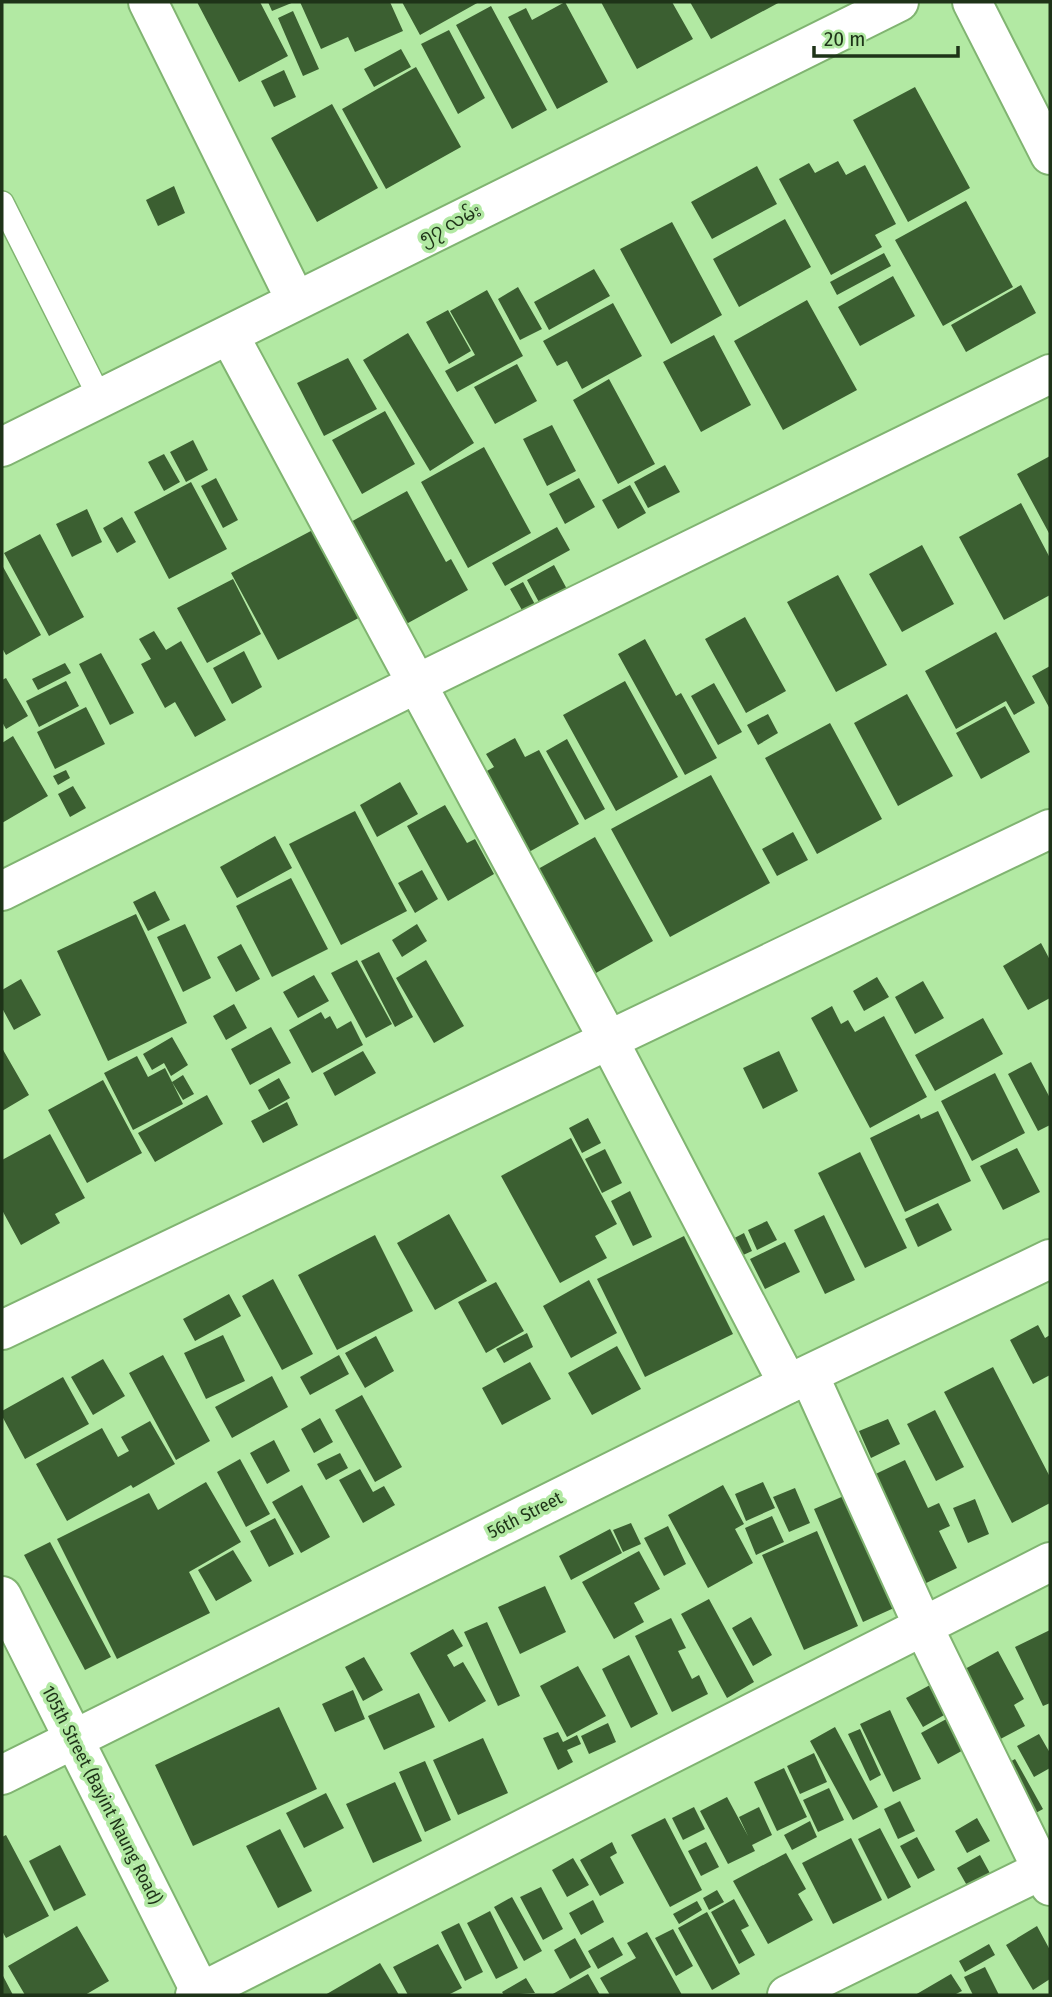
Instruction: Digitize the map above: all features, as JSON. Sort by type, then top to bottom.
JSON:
[{"type":"street","points":[[148,2],[296,300]]},
{"type":"street","name":"၅၇ လမ်း","points":[[2,447],[899,2]]},
{"type":"street","points":[[972,2],[1050,155]]},
{"type":"street","points":[[229,335],[608,1040],[798,1379],[1048,1874],[787,1995]]},
{"type":"street","points":[[2,891],[416,684],[1050,374]]},
{"type":"street","points":[[2,1330],[1050,829]]},
{"type":"street","name":"56th Street","points":[[2,1775],[798,1379],[1050,1259]]},
{"type":"street","points":[[199,1994],[1050,1562]]},
{"type":"street","name":"105th Street (Bayint Naung Road)","points":[[2,1595],[199,1994]]},
{"type":"lane","points":[[2,203],[100,398]]},
{"type":"building","points":[[197,2],[260,2],[288,56],[239,82]]},
{"type":"building","points":[[268,2],[294,2],[272,11]]},
{"type":"building","points":[[300,2],[390,2],[403,31],[355,52],[348,37],[321,49]]},
{"type":"building","points":[[402,2],[479,2],[420,35]]},
{"type":"building","points":[[565,2],[608,82],[557,109],[508,17],[526,8],[532,20]]},
{"type":"building","points":[[601,2],[672,2],[693,39],[637,69]]},
{"type":"building","points":[[690,2],[780,2],[711,39]]},
{"type":"building","points":[[491,6],[547,110],[512,129],[456,25]]},
{"type":"building","points":[[293,11],[319,69],[303,76],[278,18]]},
{"type":"building","points":[[449,30],[485,98],[458,114],[421,44]]},
{"type":"building","points":[[401,49],[411,67],[374,87],[364,69]]},
{"type":"building","points":[[416,67],[461,147],[386,189],[342,109]]},
{"type":"building","points":[[284,70],[296,97],[274,107],[261,81]]},
{"type":"building","points":[[915,87],[970,188],[908,222],[853,120]]},
{"type":"building","points":[[332,104],[378,188],[317,222],[271,138]]},
{"type":"building","points":[[838,161],[846,175],[865,165],[896,224],[875,235],[882,247],[831,275],[779,179],[809,163],[815,173]]},
{"type":"building","points":[[757,166],[777,204],[712,239],[691,202]]},
{"type":"building","points":[[174,186],[185,213],[158,226],[146,200]]},
{"type":"building","points":[[966,201],[1013,287],[943,326],[895,240]]},
{"type":"building","points":[[785,219],[811,267],[739,307],[713,259]]},
{"type":"building","points":[[672,222],[722,315],[671,344],[620,249]]},
{"type":"building","points":[[884,253],[891,266],[837,295],[830,282]]},
{"type":"building","points":[[594,269],[610,296],[549,330],[534,302]]},
{"type":"building","points":[[893,276],[915,316],[860,346],[838,307]]},
{"type":"building","points":[[1021,285],[1036,313],[966,352],[951,325]]},
{"type":"building","points":[[518,287],[542,329],[520,340],[498,299]]},
{"type":"building","points":[[487,290],[523,356],[457,392],[445,371],[475,355],[450,311]]},
{"type":"building","points":[[807,300],[857,390],[783,430],[734,341]]},
{"type":"building","points":[[613,303],[642,356],[582,389],[567,361],[557,366],[543,341]]},
{"type":"building","points":[[448,310],[471,351],[449,364],[426,322]]},
{"type":"building","points":[[408,333],[474,443],[430,471],[363,360]]},
{"type":"building","points":[[714,335],[751,405],[701,432],[663,362]]},
{"type":"building","points":[[348,358],[377,409],[324,436],[297,383]]},
{"type":"building","points":[[517,364],[537,401],[495,424],[474,387]]},
{"type":"building","points":[[609,379],[655,464],[618,484],[573,400]]},
{"type":"building","points":[[385,411],[415,464],[362,494],[332,440]]},
{"type":"building","points":[[552,425],[576,471],[547,486],[523,439]]},
{"type":"building","points":[[193,440],[208,470],[186,482],[170,452]]},
{"type":"building","points":[[484,447],[531,533],[468,568],[421,482]]},
{"type":"building","points":[[164,454],[180,482],[164,491],[148,462]]},
{"type":"building","points":[[1050,456],[1050,535],[1017,474]]},
{"type":"building","points":[[665,465],[680,492],[648,508],[634,482]]},
{"type":"building","points":[[216,478],[238,520],[223,528],[201,486]]},
{"type":"building","points":[[579,478],[595,507],[565,524],[549,494]]},
{"type":"building","points":[[191,482],[227,549],[169,579],[134,512]]},
{"type":"building","points":[[630,485],[646,513],[618,529],[602,500]]},
{"type":"building","points":[[407,491],[446,562],[451,559],[468,590],[399,628],[338,529]]},
{"type":"building","points":[[1021,503],[1050,558],[1050,595],[1004,620],[959,537]]},
{"type":"building","points":[[87,509],[102,542],[72,557],[56,524]]},
{"type":"building","points":[[122,517],[136,542],[117,553],[103,528]]},
{"type":"building","points":[[326,523],[372,611],[278,660],[231,573]]},
{"type":"building","points":[[557,527],[570,550],[505,586],[492,563]]},
{"type":"building","points":[[40,534],[84,617],[49,636],[4,553]]},
{"type":"building","points":[[922,545],[954,604],[902,632],[869,574]]},
{"type":"building","points":[[2,565],[41,635],[6,655],[2,648]]},
{"type":"building","points":[[554,565],[568,591],[541,606],[527,580]]},
{"type":"building","points":[[838,575],[887,665],[836,692],[787,602]]},
{"type":"building","points":[[233,579],[261,634],[207,663],[177,608]]},
{"type":"building","points":[[523,582],[539,612],[527,619],[510,589]]},
{"type":"building","points":[[745,617],[786,691],[746,713],[705,639]]},
{"type":"building","points":[[154,631],[166,650],[181,641],[226,720],[195,737],[175,702],[165,708],[141,664],[151,659],[139,639]]},
{"type":"building","points":[[996,632],[1035,703],[1014,715],[1006,701],[956,729],[925,671]]},
{"type":"building","points":[[645,639],[676,696],[681,693],[717,758],[685,775],[618,654]]},
{"type":"building","points":[[244,651],[262,687],[232,704],[213,668]]},
{"type":"building","points":[[101,653],[134,713],[110,725],[79,664]]},
{"type":"building","points":[[65,663],[71,673],[38,690],[32,679]]},
{"type":"building","points":[[1050,666],[1050,709],[1032,676]]},
{"type":"building","points":[[6,678],[28,716],[6,729],[2,722],[2,680]]},
{"type":"building","points":[[66,681],[79,706],[39,727],[26,701]]},
{"type":"building","points":[[625,681],[678,777],[616,811],[563,715]]},
{"type":"building","points":[[714,683],[742,732],[718,745],[691,696]]},
{"type":"building","points":[[907,694],[953,776],[898,806],[854,723]]},
{"type":"building","points":[[1005,706],[1030,752],[981,779],[956,733]]},
{"type":"building","points":[[86,707],[105,744],[55,769],[37,732]]},
{"type":"building","points":[[768,714],[778,733],[758,745],[747,725]]},
{"type":"building","points":[[830,723],[882,819],[817,854],[765,758]]},
{"type":"building","points":[[13,736],[48,796],[2,823],[2,743]]},
{"type":"building","points":[[515,738],[525,757],[539,750],[579,824],[520,857],[476,777],[494,767],[486,754]]},
{"type":"building","points":[[567,739],[605,809],[585,820],[546,751]]},
{"type":"building","points":[[66,770],[70,778],[58,785],[53,776]]},
{"type":"building","points":[[711,775],[770,883],[670,937],[611,829]]},
{"type":"building","points":[[400,782],[418,814],[377,837],[360,805]]},
{"type":"building","points":[[73,786],[86,808],[70,817],[58,794]]},
{"type":"building","points":[[445,805],[467,843],[475,839],[494,874],[448,901],[407,826]]},
{"type":"building","points":[[355,811],[407,911],[341,945],[289,844]]},
{"type":"building","points":[[793,832],[808,860],[777,876],[762,849]]},
{"type":"building","points":[[275,836],[292,868],[237,898],[220,867]]},
{"type":"building","points":[[595,837],[653,941],[596,973],[538,869]]},
{"type":"building","points":[[422,870],[438,899],[415,913],[398,883]]},
{"type":"building","points":[[291,878],[328,949],[272,977],[236,906]]},
{"type":"building","points":[[155,891],[170,920],[148,931],[133,902]]},
{"type":"building","points":[[136,914],[187,1023],[108,1061],[57,951]]},
{"type":"building","points":[[185,924],[211,978],[183,992],[157,937]]},
{"type":"building","points":[[417,924],[427,941],[402,957],[392,940]]},
{"type":"building","points":[[1041,943],[1050,960],[1050,998],[1028,1010],[1003,966]]},
{"type":"building","points":[[241,944],[260,979],[236,992],[217,957]]},
{"type":"building","points":[[379,952],[413,1017],[395,1027],[361,961]]},
{"type":"building","points":[[357,960],[392,1024],[366,1038],[331,973]]},
{"type":"building","points":[[426,960],[464,1026],[434,1043],[396,978]]},
{"type":"building","points":[[314,975],[329,1001],[298,1018],[283,992]]},
{"type":"building","points":[[877,977],[889,997],[864,1011],[853,991]]},
{"type":"building","points":[[21,979],[41,1015],[14,1030],[2,1008],[2,990]]},
{"type":"building","points":[[923,981],[944,1018],[915,1034],[895,997]]},
{"type":"building","points":[[234,1004],[247,1028],[226,1040],[213,1016]]},
{"type":"building","points":[[832,1006],[841,1024],[848,1020],[855,1032],[884,1016],[927,1097],[870,1128],[811,1018]]},
{"type":"building","points":[[321,1012],[325,1019],[330,1016],[337,1029],[351,1021],[363,1045],[312,1073],[289,1030]]},
{"type":"building","points":[[983,1018],[1003,1054],[935,1091],[915,1055]]},
{"type":"building","points":[[271,1027],[291,1063],[250,1085],[231,1049]]},
{"type":"building","points":[[172,1037],[188,1065],[171,1076],[164,1063],[152,1070],[143,1054]]},
{"type":"building","points":[[2,1048],[29,1095],[2,1111]]},
{"type":"building","points":[[363,1051],[376,1073],[335,1096],[323,1073]]},
{"type":"building","points":[[779,1051],[798,1091],[763,1109],[743,1068]]},
{"type":"building","points":[[137,1056],[148,1077],[165,1068],[183,1104],[133,1130],[104,1073]]},
{"type":"building","points":[[1031,1062],[1050,1098],[1050,1125],[1038,1131],[1008,1074]]},
{"type":"building","points":[[995,1073],[1025,1133],[972,1161],[941,1101]]},
{"type":"building","points":[[183,1075],[194,1094],[183,1100],[172,1082]]},
{"type":"building","points":[[279,1078],[290,1098],[269,1110],[258,1090]]},
{"type":"building","points":[[103,1080],[142,1153],[87,1183],[48,1110]]},
{"type":"building","points":[[207,1095],[223,1124],[155,1162],[138,1133]]},
{"type":"building","points":[[287,1102],[298,1125],[263,1143],[251,1121]]},
{"type":"building","points":[[938,1111],[971,1181],[905,1212],[870,1138],[919,1114],[921,1119]]},
{"type":"building","points":[[588,1118],[601,1143],[582,1153],[569,1128]]},
{"type":"building","points":[[50,1134],[85,1198],[55,1214],[60,1223],[21,1245],[2,1210],[2,1160]]},
{"type":"building","points":[[571,1138],[617,1224],[595,1236],[607,1258],[560,1283],[501,1176]]},
{"type":"building","points":[[1017,1148],[1040,1192],[1003,1210],[980,1166]]},
{"type":"building","points":[[605,1149],[622,1183],[602,1193],[585,1159]]},
{"type":"building","points":[[860,1152],[907,1248],[865,1268],[818,1173]]},
{"type":"building","points":[[630,1191],[652,1237],[633,1246],[611,1201]]},
{"type":"building","points":[[938,1203],[952,1230],[918,1247],[905,1219]]},
{"type":"building","points":[[449,1214],[487,1281],[435,1310],[397,1243]]},
{"type":"building","points":[[824,1215],[855,1280],[825,1294],[794,1230]]},
{"type":"building","points":[[767,1221],[777,1240],[757,1250],[748,1230]]},
{"type":"building","points":[[744,1233],[752,1251],[730,1261],[723,1244]]},
{"type":"building","points":[[375,1235],[413,1311],[337,1350],[298,1275]]},
{"type":"building","points":[[684,1236],[733,1334],[645,1377],[597,1279]]},
{"type":"building","points":[[785,1242],[800,1272],[765,1289],[750,1259]]},
{"type":"building","points":[[273,1279],[313,1354],[282,1370],[242,1296]]},
{"type":"building","points":[[589,1280],[617,1333],[571,1358],[543,1306]]},
{"type":"building","points":[[496,1282],[524,1331],[486,1353],[458,1302]]},
{"type":"building","points":[[229,1294],[241,1316],[195,1341],[183,1319]]},
{"type":"building","points":[[1038,1325],[1045,1338],[1050,1335],[1050,1375],[1033,1384],[1010,1340]]},
{"type":"building","points":[[527,1333],[533,1347],[504,1363],[496,1349]]},
{"type":"building","points":[[223,1335],[245,1381],[206,1399],[184,1353]]},
{"type":"building","points":[[376,1336],[394,1371],[365,1388],[345,1353]]},
{"type":"building","points":[[617,1346],[641,1389],[592,1415],[568,1373]]},
{"type":"building","points":[[163,1355],[210,1441],[176,1460],[129,1373]]},
{"type":"building","points":[[339,1355],[349,1374],[310,1395],[300,1377]]},
{"type":"building","points":[[103,1359],[125,1396],[93,1415],[71,1377]]},
{"type":"building","points":[[530,1362],[551,1399],[502,1425],[482,1388]]},
{"type":"building","points":[[993,1367],[1050,1477],[1050,1503],[1012,1523],[944,1392]]},
{"type":"building","points":[[272,1376],[288,1407],[232,1438],[215,1407]]},
{"type":"building","points":[[63,1377],[89,1424],[25,1459],[2,1416],[2,1411]]},
{"type":"building","points":[[362,1395],[402,1467],[375,1482],[335,1410]]},
{"type":"building","points":[[935,1410],[964,1467],[936,1481],[907,1424]]},
{"type":"building","points":[[320,1418],[333,1442],[314,1453],[301,1429]]},
{"type":"building","points":[[888,1419],[900,1444],[871,1458],[859,1431]]},
{"type":"building","points":[[150,1421],[175,1464],[67,1521],[36,1464],[102,1428],[118,1457],[129,1451],[121,1437]]},
{"type":"building","points":[[274,1440],[290,1471],[267,1484],[250,1453]]},
{"type":"building","points":[[340,1453],[348,1468],[326,1480],[317,1464]]},
{"type":"building","points":[[240,1459],[270,1514],[246,1527],[217,1472]]},
{"type":"building","points":[[905,1460],[928,1508],[939,1503],[950,1526],[939,1531],[957,1568],[914,1589],[863,1480]]},
{"type":"building","points":[[360,1469],[373,1492],[384,1486],[395,1505],[363,1523],[339,1480]]},
{"type":"building","points":[[206,1482],[241,1542],[189,1572],[210,1613],[117,1659],[57,1539],[149,1493],[158,1510]]},
{"type":"building","points":[[763,1482],[775,1508],[746,1521],[735,1494]]},
{"type":"building","points":[[302,1485],[330,1537],[301,1553],[272,1502]]},
{"type":"building","points":[[723,1485],[744,1524],[735,1529],[753,1563],[708,1588],[668,1515]]},
{"type":"building","points":[[795,1488],[810,1523],[789,1532],[773,1497]]},
{"type":"building","points":[[846,1495],[894,1608],[863,1622],[814,1509]]},
{"type":"building","points":[[975,1499],[989,1534],[968,1543],[953,1508]]},
{"type":"building","points":[[772,1516],[784,1542],[756,1555],[745,1528]]},
{"type":"building","points":[[275,1518],[294,1554],[269,1567],[250,1531]]},
{"type":"building","points":[[631,1523],[641,1544],[623,1552],[613,1530]]},
{"type":"building","points":[[668,1526],[686,1564],[664,1576],[644,1538]]},
{"type":"building","points":[[610,1529],[622,1553],[571,1580],[559,1556]]},
{"type":"building","points":[[817,1531],[858,1626],[804,1650],[762,1555]]},
{"type":"building","points":[[50,1542],[111,1657],[85,1670],[24,1555]]},
{"type":"building","points":[[233,1550],[252,1581],[216,1601],[198,1570]]},
{"type":"building","points":[[639,1551],[660,1589],[634,1603],[644,1622],[614,1639],[582,1582]]},
{"type":"building","points":[[545,1586],[566,1632],[520,1654],[498,1607]]},
{"type":"building","points":[[709,1599],[754,1682],[727,1698],[681,1614]]},
{"type":"building","points":[[751,1617],[772,1655],[753,1666],[732,1628]]},
{"type":"building","points":[[671,1618],[686,1648],[678,1651],[692,1679],[699,1675],[708,1694],[672,1712],[635,1636]]},
{"type":"building","points":[[487,1622],[520,1696],[498,1706],[464,1632]]},
{"type":"building","points":[[453,1629],[463,1646],[447,1655],[454,1667],[463,1662],[486,1701],[449,1722],[410,1653]]},
{"type":"building","points":[[1050,1630],[1050,1703],[1043,1706],[1015,1647]]},
{"type":"building","points":[[998,1651],[1024,1699],[1014,1705],[1025,1726],[989,1745],[952,1676]]},
{"type":"building","points":[[629,1655],[658,1714],[631,1728],[602,1669]]},
{"type":"building","points":[[364,1657],[383,1690],[363,1701],[345,1667]]},
{"type":"building","points":[[578,1666],[606,1716],[567,1737],[540,1686]]},
{"type":"building","points":[[930,1685],[946,1714],[923,1727],[906,1698]]},
{"type":"building","points":[[353,1690],[365,1719],[335,1732],[322,1704]]},
{"type":"building","points":[[419,1693],[435,1727],[384,1750],[368,1716]]},
{"type":"building","points":[[279,1707],[317,1789],[193,1846],[155,1765]]},
{"type":"building","points":[[890,1710],[921,1779],[893,1792],[860,1724]]},
{"type":"building","points":[[950,1717],[967,1748],[938,1764],[921,1733]]},
{"type":"building","points":[[608,1723],[616,1742],[589,1754],[581,1736]]},
{"type":"building","points":[[835,1727],[878,1807],[853,1820],[810,1741]]},
{"type":"building","points":[[860,1729],[881,1775],[870,1781],[848,1734]]},
{"type":"building","points":[[558,1732],[563,1742],[577,1735],[581,1744],[567,1750],[573,1762],[558,1770],[543,1738]]},
{"type":"building","points":[[1039,1734],[1050,1753],[1050,1768],[1034,1777],[1017,1746]]},
{"type":"building","points":[[483,1738],[508,1793],[458,1815],[433,1760]]},
{"type":"building","points":[[814,1753],[827,1782],[800,1794],[787,1766]]},
{"type":"building","points":[[1015,1759],[1043,1809],[1025,1819],[997,1769]]},
{"type":"building","points":[[425,1761],[451,1820],[425,1832],[399,1772]]},
{"type":"building","points":[[784,1768],[807,1817],[777,1831],[754,1782]]},
{"type":"building","points":[[395,1782],[422,1841],[373,1863],[346,1804]]},
{"type":"building","points":[[829,1788],[844,1820],[818,1832],[803,1800]]},
{"type":"building","points":[[326,1793],[344,1828],[304,1848],[286,1813]]},
{"type":"building","points":[[727,1797],[748,1836],[739,1817],[759,1807],[772,1835],[752,1845],[755,1851],[728,1864],[700,1811]]},
{"type":"building","points":[[900,1801],[915,1831],[898,1839],[884,1809]]},
{"type":"building","points":[[694,1807],[705,1829],[683,1840],[672,1818]]},
{"type":"building","points":[[665,1818],[702,1890],[670,1907],[631,1835]]},
{"type":"building","points":[[977,1818],[990,1841],[967,1853],[955,1831]]},
{"type":"building","points":[[810,1821],[817,1837],[792,1850],[784,1835]]},
{"type":"building","points":[[880,1828],[911,1887],[888,1899],[858,1839]]},
{"type":"building","points":[[280,1829],[312,1891],[278,1908],[246,1846]]},
{"type":"building","points":[[6,1835],[49,1916],[6,1938],[2,1931],[2,1837]]},
{"type":"building","points":[[917,1837],[935,1870],[918,1879],[900,1846]]},
{"type":"building","points":[[851,1838],[882,1900],[833,1924],[802,1863]]},
{"type":"building","points":[[612,1842],[617,1853],[610,1857],[624,1883],[600,1896],[580,1860]]},
{"type":"building","points":[[706,1842],[719,1867],[701,1876],[688,1851]]},
{"type":"building","points":[[60,1845],[86,1895],[54,1911],[29,1861]]},
{"type":"building","points":[[786,1853],[806,1889],[798,1894],[813,1920],[768,1944],[733,1881]]},
{"type":"building","points":[[980,1855],[992,1877],[969,1889],[957,1868]]},
{"type":"building","points":[[573,1858],[589,1885],[567,1897],[552,1870]]},
{"type":"building","points":[[541,1887],[563,1929],[543,1940],[520,1897]]},
{"type":"building","points":[[717,1890],[724,1902],[709,1910],[703,1898]]},
{"type":"building","points":[[512,1897],[542,1951],[524,1961],[494,1907]]},
{"type":"building","points":[[734,1899],[749,1926],[741,1930],[755,1955],[739,1964],[711,1912]]},
{"type":"building","points":[[593,1900],[604,1922],[581,1935],[569,1913]]},
{"type":"building","points":[[697,1901],[702,1910],[679,1924],[673,1914]]},
{"type":"building","points":[[490,1911],[518,1968],[496,1979],[467,1923]]},
{"type":"building","points":[[707,1912],[740,1974],[712,1990],[678,1928]]},
{"type":"building","points":[[459,1923],[483,1972],[465,1981],[441,1932]]},
{"type":"building","points":[[77,1926],[109,1981],[85,1995],[25,1995],[8,1966]]},
{"type":"building","points":[[1037,1926],[1050,1950],[1050,1979],[1033,1990],[1006,1945]]},
{"type":"building","points":[[673,1929],[693,1966],[676,1976],[655,1938]]},
{"type":"building","points":[[647,1932],[682,1995],[610,1995],[600,1978],[636,1958],[627,1943]]},
{"type":"building","points":[[613,1937],[623,1955],[598,1969],[588,1951]]},
{"type":"building","points":[[575,1938],[591,1967],[570,1979],[554,1950]]},
{"type":"building","points":[[438,1944],[462,1988],[448,1995],[408,1995],[393,1967]]},
{"type":"building","points":[[989,1944],[995,1955],[965,1972],[959,1961]]},
{"type":"building","points":[[380,1963],[399,1995],[325,1995]]},
{"type":"building","points":[[985,1967],[999,1995],[973,1995],[964,1977]]},
{"type":"building","points":[[2,1974],[13,1995],[2,1995]]},
{"type":"building","points":[[588,1974],[600,1995],[551,1995]]},
{"type":"building","points":[[951,1974],[962,1991],[954,1995],[915,1995]]},
{"type":"building","points":[[526,1978],[535,1993],[504,1995],[502,1992]]}]
